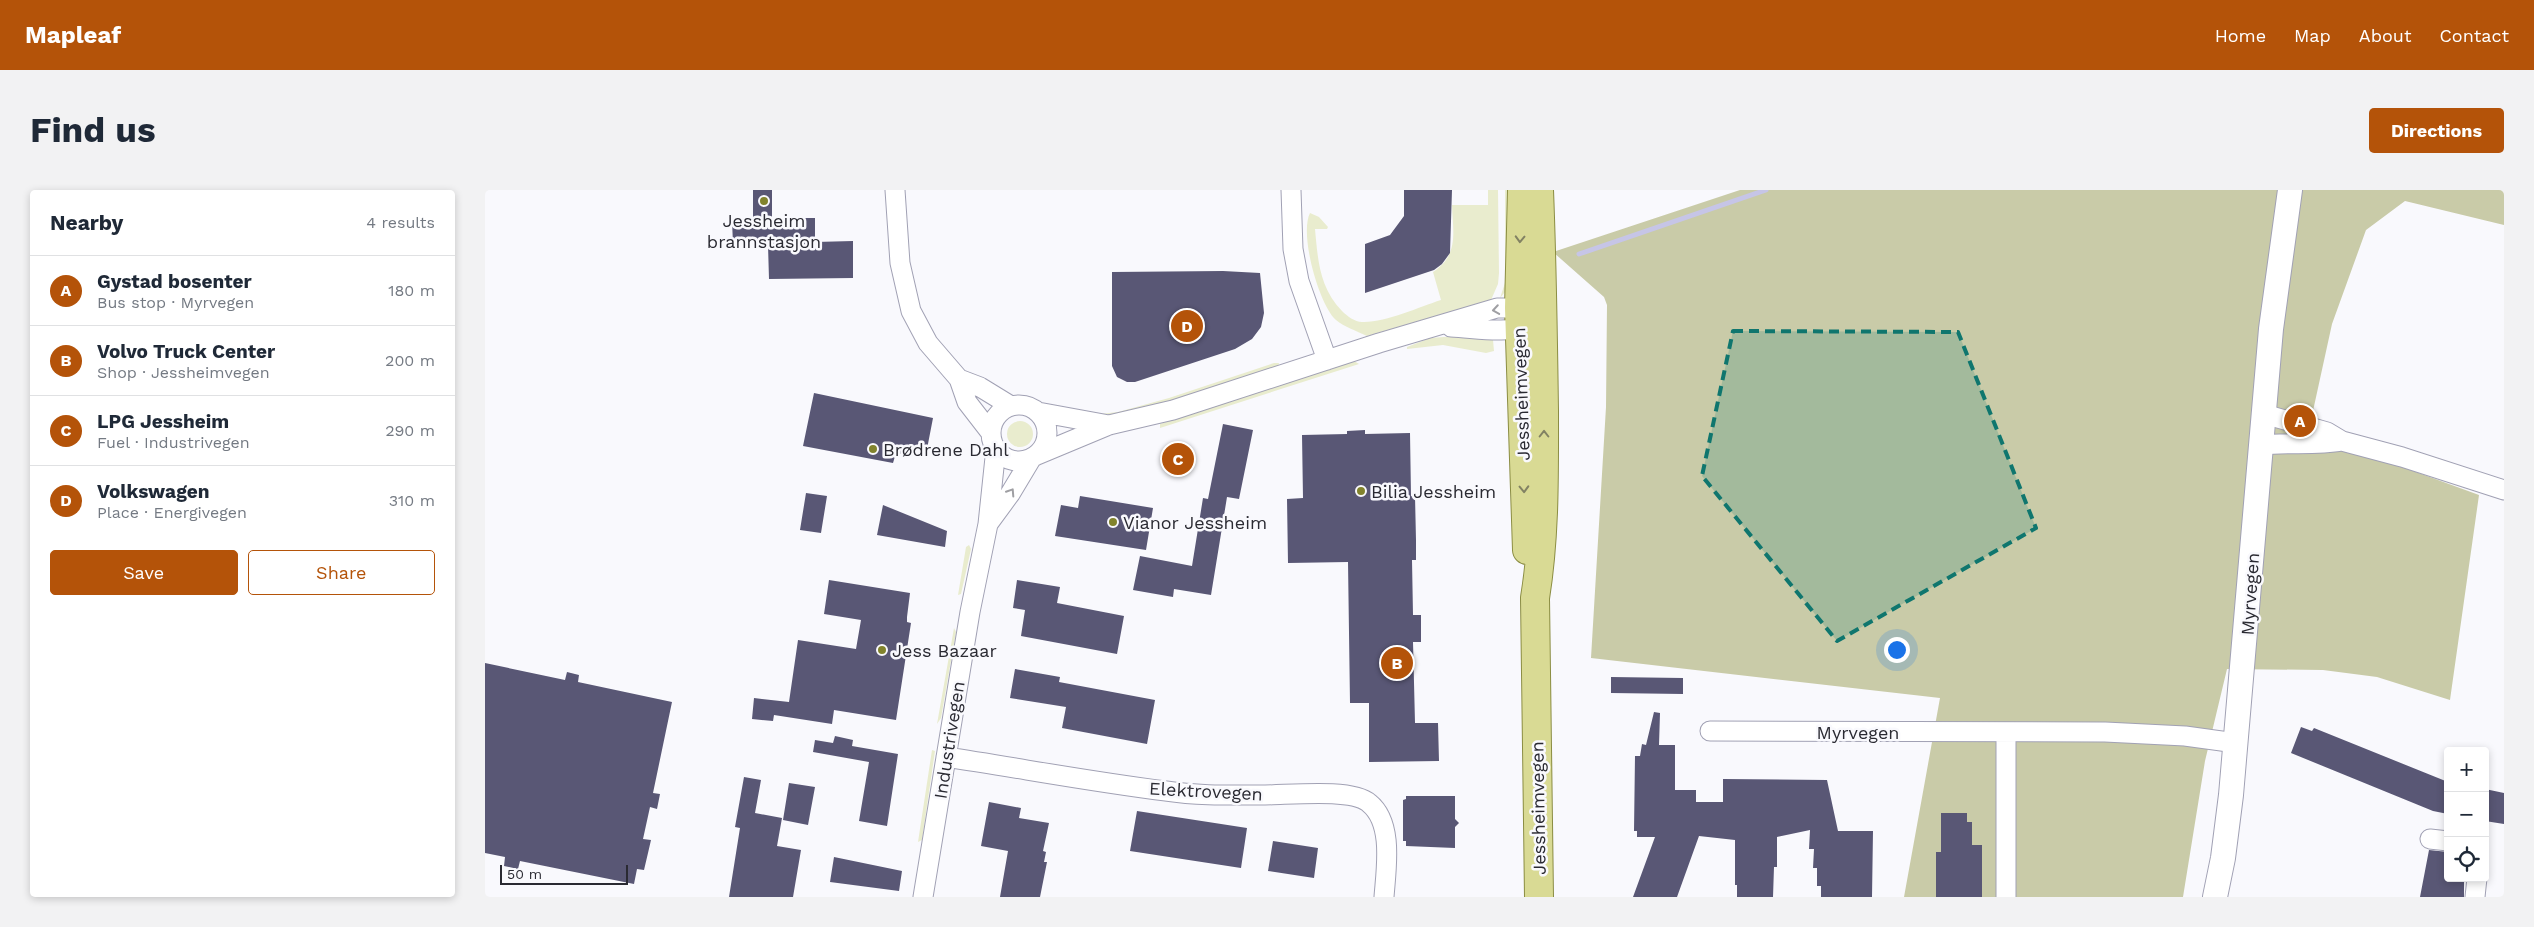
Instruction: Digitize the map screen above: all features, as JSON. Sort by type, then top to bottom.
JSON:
[{"type":"main road","name":"Jessheimvegen","points":[[1522,190],[1527,318],[1527,552],[1535,598],[1539,897]]},
{"type":"main road","name":"Jessheimvegen","points":[[1527,318],[1539,190]]},
{"type":"street","points":[[895,190],[900,263],[911,311],[928,343],[959,379],[967,402],[1001,454],[1013,461],[1034,457],[1109,425],[1173,410],[1497,308],[1527,318]]},
{"type":"street","points":[[1291,190],[1293,249],[1299,280],[1327,360]]},
{"type":"street","name":"Myrvegen","points":[[2215,897],[2227,830],[2278,267],[2290,190]]},
{"type":"street","points":[[959,379],[980,387],[1011,406],[1026,406],[1038,412],[1109,425]]},
{"type":"street","points":[[993,441],[996,418],[1011,406]]},
{"type":"street","points":[[1034,457],[1047,441],[1048,431],[1043,418],[1038,412]]},
{"type":"street","points":[[2264,414],[2327,432],[2342,441],[2402,457],[2504,490]]},
{"type":"street","name":"Industrivegen","points":[[923,897],[970,612],[988,524],[993,441]]},
{"type":"street","points":[[2261,445],[2307,442],[2326,444],[2342,441]]},
{"type":"street","name":"Industrivegen","points":[[988,524],[1034,457]]},
{"type":"street","name":"Myrvegen","points":[[1709,731],[2148,733],[2236,742]]},
{"type":"street","points":[[2005,897],[2006,732]]},
{"type":"street","name":"Elektrovegen","points":[[946,757],[1167,792],[1227,795],[1349,795],[1369,803],[1382,821],[1386,846],[1384,897]]},
{"type":"street","points":[[2475,897],[2477,882]]},
{"type":"highlighted area","points":[[1733,331],[1958,332],[2036,528],[1837,641],[1702,476]]},
{"type":"green space","points":[[1488,190],[1498,190],[1499,273],[1498,284],[1491,300],[1367,336],[1336,320],[1323,300],[1313,269],[1307,236],[1307,223],[1310,213],[1319,217],[1328,227],[1327,229],[1315,229],[1321,273],[1334,302],[1354,320],[1371,322],[1441,300],[1433,272],[1447,258],[1451,251],[1453,243],[1452,205],[1488,205]]},
{"type":"green space","points":[[1505,190],[1516,190],[1511,285],[1500,298],[1505,283]]},
{"type":"green space","points":[[1740,190],[2504,190],[2504,225],[2405,201],[2366,230],[2332,324],[2311,420],[2386,461],[2479,495],[2450,700],[2377,677],[2323,670],[2227,669],[2205,761],[2183,897],[1904,897],[1940,698],[1591,658],[1606,407],[1607,305],[1604,297],[1553,252]]},
{"type":"green space","points":[[1458,336],[1493,340],[1494,351],[1486,353],[1443,345],[1407,349],[1407,347],[1430,338]]},
{"type":"green space","points":[[1354,361],[1359,364],[1160,428],[1160,424]]},
{"type":"green space","points":[[1274,363],[1279,363],[1278,367],[1187,397],[1115,414],[1100,414],[1118,412],[1169,398]]},
{"type":"green space","points":[[1020,421],[1029,425],[1033,434],[1029,443],[1020,447],[1011,443],[1007,434],[1011,425]]},
{"type":"green space","points":[[969,545],[971,549],[961,594],[958,595],[966,547]]},
{"type":"green space","points":[[954,628],[956,632],[941,718],[937,724]]},
{"type":"green space","points":[[932,750],[935,751],[922,840],[918,842]]},
{"type":"building","points":[[753,190],[772,190],[772,218],[815,218],[815,242],[853,241],[853,278],[769,279],[768,245],[733,244],[732,221],[753,219]]},
{"type":"building","points":[[1404,190],[1452,190],[1450,253],[1442,264],[1434,270],[1365,293],[1365,244],[1390,235],[1404,216]]},
{"type":"building","points":[[1223,271],[1260,273],[1264,313],[1261,327],[1252,339],[1235,349],[1135,382],[1127,382],[1117,377],[1112,366],[1112,272]]},
{"type":"building","points":[[814,393],[933,418],[927,449],[904,445],[903,454],[896,453],[893,463],[803,446]]},
{"type":"building","points":[[1223,424],[1253,430],[1239,499],[1227,497],[1211,595],[1174,589],[1173,597],[1133,590],[1140,556],[1192,566],[1203,498],[1208,499]]},
{"type":"building","points":[[1365,430],[1365,434],[1410,433],[1411,496],[1415,496],[1416,540],[1416,560],[1412,560],[1413,615],[1421,615],[1421,642],[1413,642],[1415,723],[1438,723],[1439,761],[1369,762],[1369,703],[1350,703],[1348,562],[1288,563],[1287,499],[1303,498],[1302,435],[1347,434],[1347,431]]},
{"type":"building","points":[[806,493],[827,496],[821,533],[800,530]]},
{"type":"building","points":[[1080,496],[1153,508],[1146,550],[1055,536],[1061,505],[1078,508]]},
{"type":"building","points":[[883,505],[947,531],[945,547],[877,535]]},
{"type":"building","name":"Jess Bazaar","points":[[829,580],[910,593],[907,622],[911,623],[896,720],[834,710],[832,724],[774,715],[773,721],[752,719],[754,698],[789,702],[798,640],[856,649],[861,620],[824,614]]},
{"type":"building","points":[[1017,580],[1060,587],[1057,603],[1124,616],[1117,654],[1021,636],[1025,610],[1013,608]]},
{"type":"building","points":[[485,663],[565,680],[567,672],[579,675],[578,682],[672,702],[653,793],[660,794],[657,809],[650,807],[643,839],[651,840],[644,870],[637,869],[634,884],[520,861],[518,869],[504,866],[505,857],[485,853]]},
{"type":"building","points":[[1015,669],[1060,677],[1059,682],[1155,700],[1147,744],[1062,728],[1066,707],[1010,698]]},
{"type":"building","points":[[1611,677],[1683,678],[1683,694],[1611,693]]},
{"type":"building","points":[[1654,712],[1660,713],[1659,745],[1675,745],[1675,790],[1696,790],[1696,802],[1723,802],[1723,779],[1827,780],[1838,831],[1873,831],[1872,897],[1821,897],[1821,886],[1817,886],[1817,868],[1813,868],[1814,849],[1809,849],[1810,830],[1777,837],[1777,867],[1774,867],[1773,897],[1737,897],[1737,885],[1735,885],[1735,840],[1699,836],[1677,897],[1633,897],[1655,837],[1637,837],[1637,831],[1634,831],[1635,756],[1640,756],[1642,744],[1646,745]]},
{"type":"building","points":[[2301,727],[2312,731],[2314,728],[2444,780],[2444,813],[2433,811],[2291,753]]},
{"type":"building","points":[[835,736],[853,740],[852,746],[898,754],[887,826],[859,821],[869,762],[813,752],[815,740],[833,743]]},
{"type":"building","points":[[744,777],[761,780],[755,813],[782,818],[777,846],[801,850],[793,897],[729,897],[740,828],[735,827]]},
{"type":"building","points":[[789,783],[815,787],[808,825],[783,820]]},
{"type":"building","points":[[2489,790],[2504,793],[2504,824],[2489,822]]},
{"type":"building","points":[[1406,796],[1455,796],[1455,819],[1459,823],[1455,827],[1455,848],[1406,846],[1406,841],[1403,841],[1403,800],[1406,799]]},
{"type":"building","points":[[989,802],[1021,808],[1019,818],[1049,823],[1043,851],[1046,852],[1044,862],[1047,862],[1040,897],[1000,897],[1008,851],[981,846]]},
{"type":"building","points":[[1137,811],[1247,828],[1241,868],[1130,851]]},
{"type":"building","points":[[1941,813],[1967,813],[1967,822],[1972,822],[1972,845],[1982,845],[1982,897],[1936,897],[1936,852],[1941,852]]},
{"type":"building","points":[[1273,841],[1318,848],[1314,878],[1268,871]]},
{"type":"building","points":[[2429,850],[2444,852],[2444,882],[2464,882],[2464,897],[2420,897]]},
{"type":"building","points":[[834,857],[902,871],[899,891],[830,882]]},
{"type":"waterway","points":[[1579,254],[1766,190]]},
{"type":"place","name":"Jessheim brannstasjon","points":[[764,201]]},
{"type":"place","name":"Volkswagen","points":[[1187,326]]},
{"type":"place","name":"Gystad bosenter","points":[[2300,421]]},
{"type":"place","name":"Brødrene Dahl","points":[[873,449]]},
{"type":"place","name":"LPG Jessheim","points":[[1178,459]]},
{"type":"place","name":"Bilia Jessheim","points":[[1361,491]]},
{"type":"place","name":"Vianor Jessheim","points":[[1113,522]]},
{"type":"place","name":"Jess Bazaar","points":[[882,650]]},
{"type":"place","name":"Volvo Truck Center","points":[[1397,663]]}]
